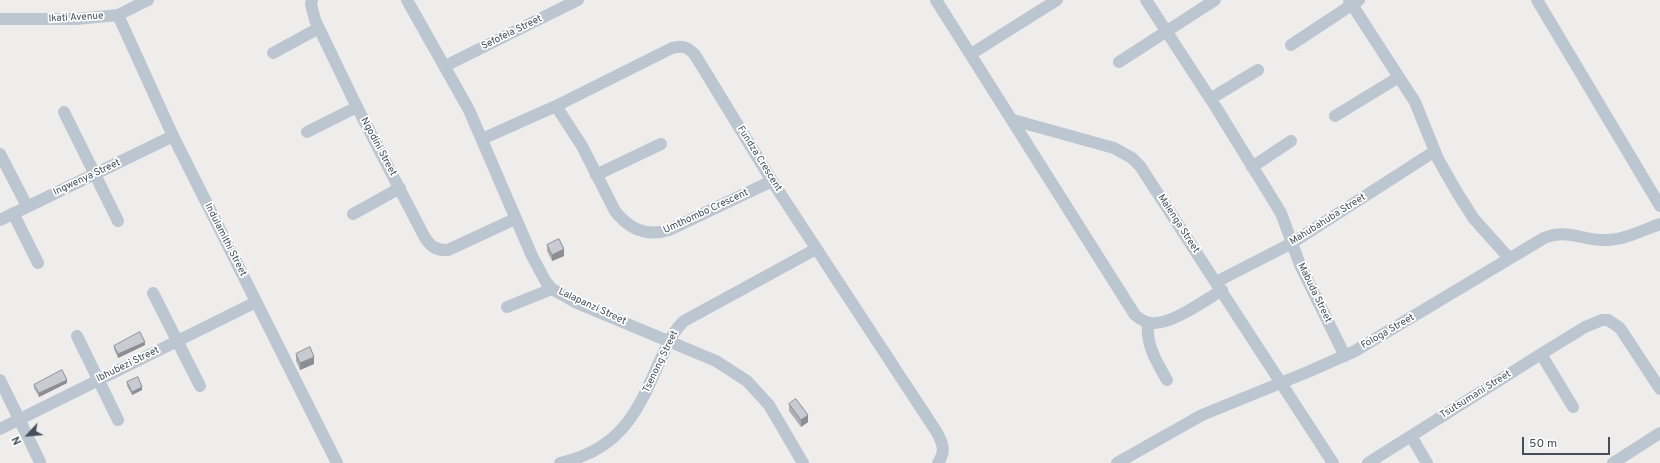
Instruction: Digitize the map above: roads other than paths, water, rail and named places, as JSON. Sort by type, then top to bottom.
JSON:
[{"type":"street","name":"Ikati Avenue","points":[[0,19],[76,19],[118,15],[148,0]]},
{"type":"street","name":"Ngodini Street","points":[[312,0],[312,12],[319,28],[357,107],[427,241],[436,250],[448,250],[516,220]]},
{"type":"street","name":"Lalapanzi Street","points":[[407,0],[460,93],[482,139],[539,270],[552,289],[576,303],[716,361],[747,381],[769,405],[803,463]]},
{"type":"street","name":"Sefofela Street","points":[[445,66],[578,0]]},
{"type":"street","points":[[936,0],[1130,307],[1139,319],[1148,323],[1147,334],[1150,350],[1167,380]]},
{"type":"street","name":"Mabuda Street","points":[[1146,0],[1281,213],[1300,265],[1345,356]]},
{"type":"street","points":[[1119,62],[1215,0]]},
{"type":"street","points":[[1537,0],[1660,206]]},
{"type":"street","points":[[971,54],[1055,1]]},
{"type":"street","points":[[1292,45],[1353,2],[1415,102],[1435,151],[1447,175],[1474,219],[1509,258]]},
{"type":"street","name":"Indulamithi Street","points":[[118,15],[173,136],[337,463]]},
{"type":"street","points":[[273,52],[319,28]]},
{"type":"street","name":"Fundza Crescent","points":[[482,139],[556,106],[672,48],[683,46],[695,55],[772,181],[936,431],[943,443],[943,451],[938,463]]},
{"type":"street","points":[[1210,99],[1258,70]]},
{"type":"street","points":[[1335,116],[1399,77]]},
{"type":"street","name":"Umthombo Crescent","points":[[556,106],[575,134],[609,202],[622,220],[630,226],[650,234],[659,233],[674,228],[772,181]]},
{"type":"street","name":"Ngodini Street","points":[[306,132],[357,107]]},
{"type":"street","points":[[64,112],[118,221]]},
{"type":"street","name":"Malenga Street","points":[[1013,120],[1114,148],[1132,158],[1147,176],[1333,463]]},
{"type":"street","name":"Ingwenya Street","points":[[0,220],[173,136]]},
{"type":"street","points":[[1252,167],[1291,141]]},
{"type":"street","points":[[596,175],[661,144]]},
{"type":"street","name":"Mahubahuba Street","points":[[1148,323],[1155,324],[1164,322],[1194,307],[1219,286],[1292,243],[1435,151]]},
{"type":"street","points":[[0,154],[27,206]]},
{"type":"street","name":"Ngodini Street","points":[[353,214],[400,188]]},
{"type":"street","points":[[14,213],[38,263]]},
{"type":"street","name":"Fologa Street","points":[[1117,463],[1202,415],[1345,356],[1448,296],[1509,258],[1552,235],[1567,234],[1606,240],[1660,224]]},
{"type":"street","name":"Tsenong Street","points":[[560,463],[583,457],[595,451],[628,422],[644,397],[669,341],[678,327],[692,316],[816,249]]},
{"type":"street","points":[[507,307],[552,289]]},
{"type":"street","points":[[153,293],[200,386]]},
{"type":"street","name":"Ibhubezi Street","points":[[0,429],[256,302]]},
{"type":"street","name":"Tsutsumani Street","points":[[1368,463],[1585,327],[1602,320],[1608,320],[1620,328],[1660,389]]},
{"type":"street","points":[[77,336],[118,420]]},
{"type":"street","points":[[1541,354],[1573,407]]},
{"type":"street","points":[[0,380],[40,462]]},
{"type":"street","points":[[1613,463],[1660,432]]},
{"type":"street","points":[[1411,436],[1427,463]]}]
